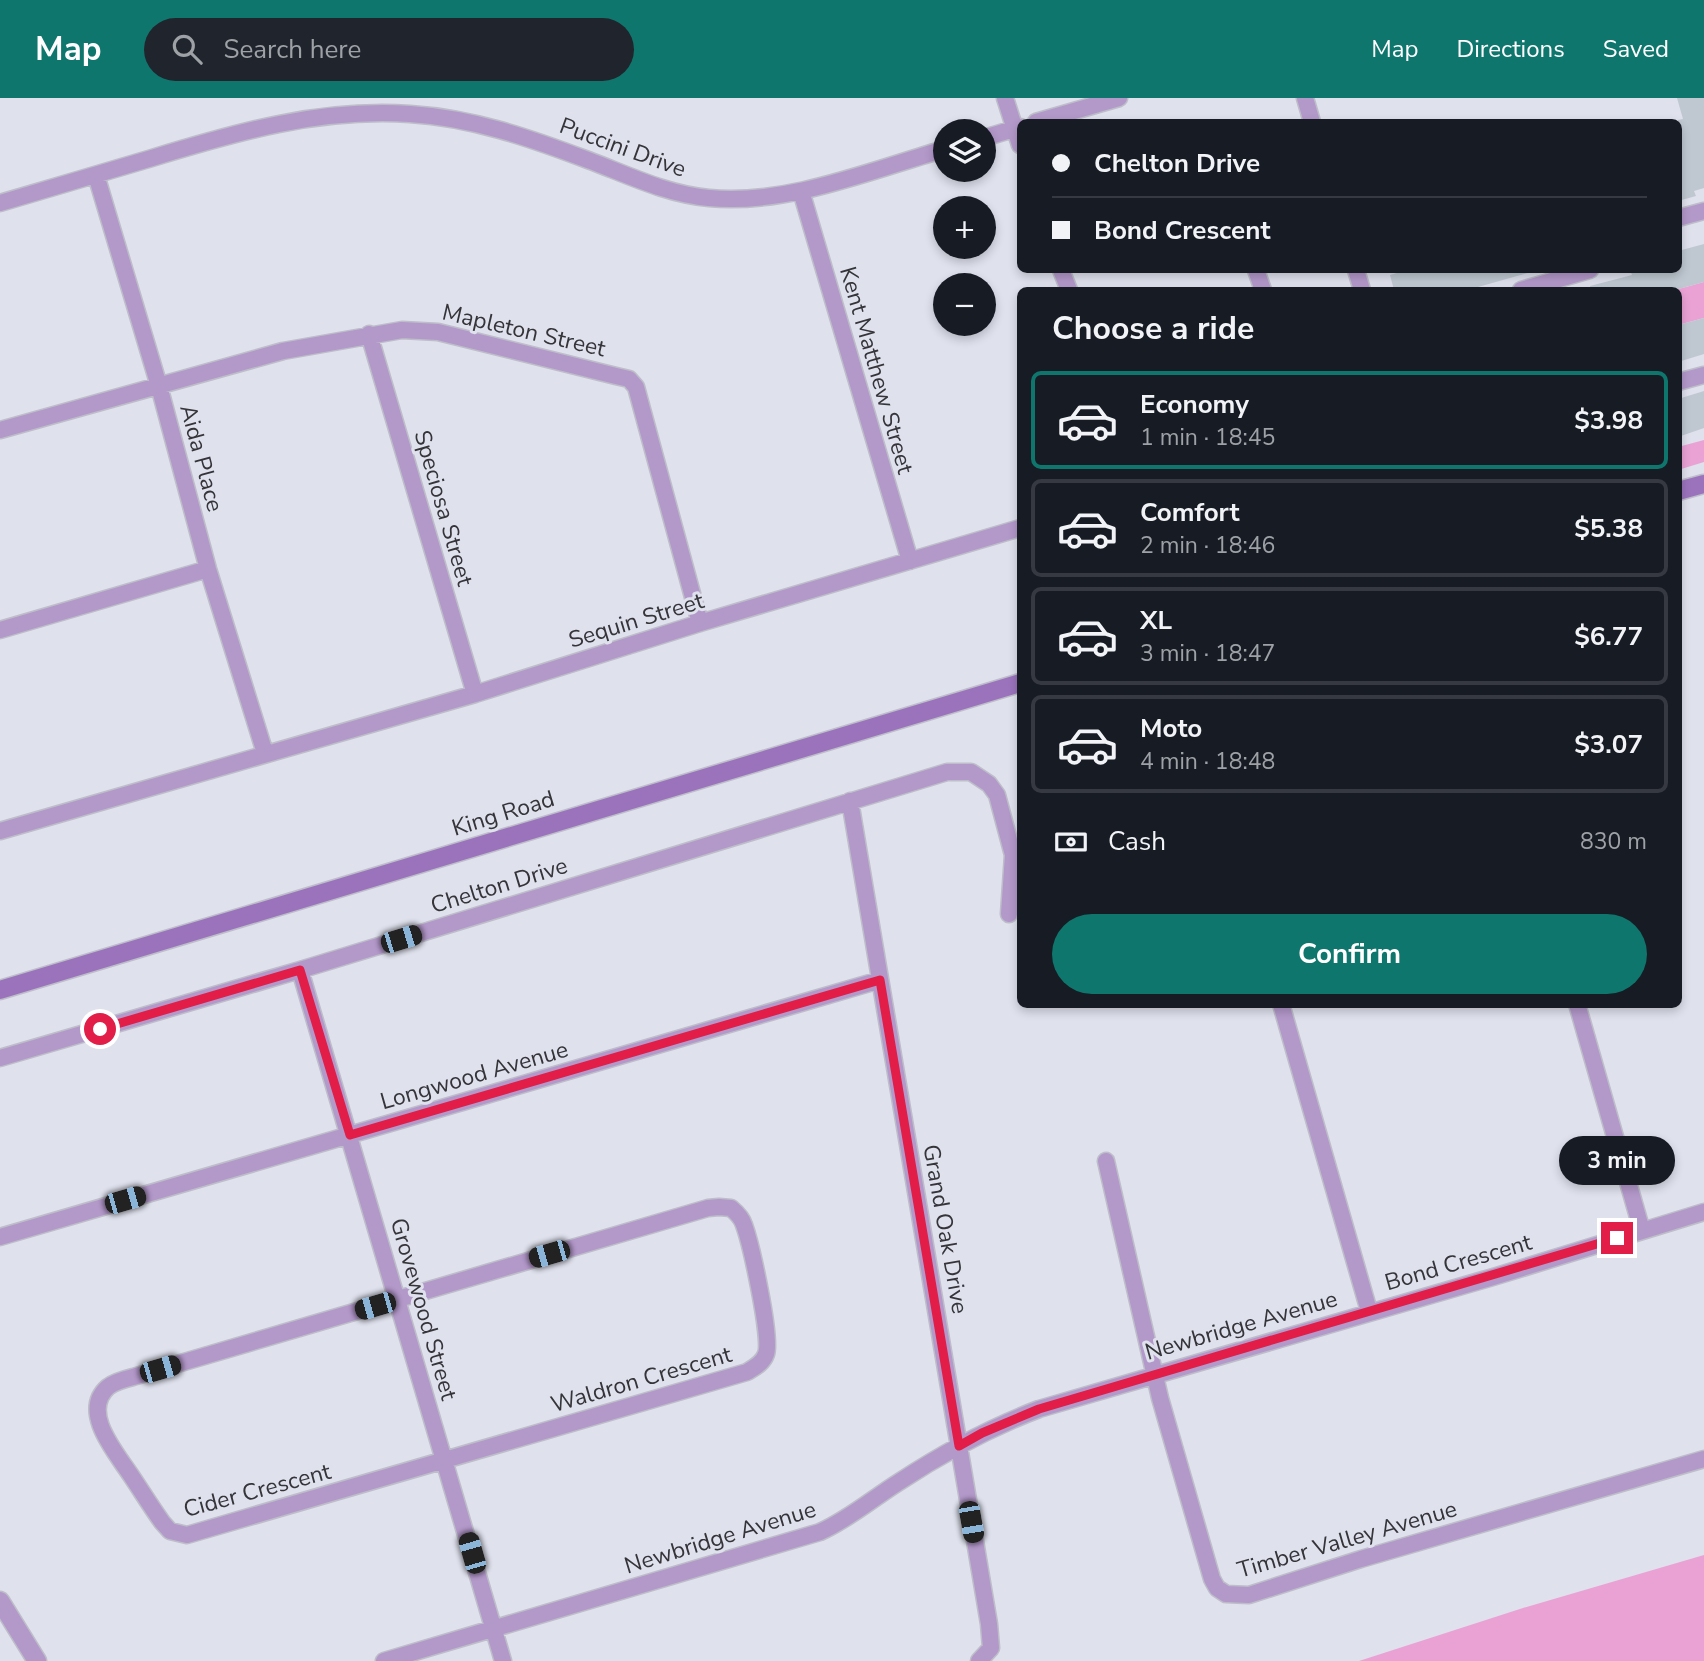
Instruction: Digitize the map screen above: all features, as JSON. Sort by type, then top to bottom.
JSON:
[{"type":"main road","points":[[1682,490],[1704,484]]},
{"type":"main road","name":"King Road","points":[[0,990],[1017,684]]},
{"type":"street","points":[[1005,98],[1017,126]]},
{"type":"street","points":[[1046,119],[1119,98]]},
{"type":"street","points":[[1305,98],[1311,119]]},
{"type":"street","name":"Puccini Drive","points":[[0,203],[261,126],[316,116],[376,113],[446,118],[520,134],[674,192],[709,198],[747,198],[801,191],[933,152]]},
{"type":"street","points":[[996,134],[1017,128]]},
{"type":"street","name":"Aida Place","points":[[96,175],[159,386],[208,569],[265,753]]},
{"type":"street","name":"Kent Matthew Street","points":[[801,191],[910,561]]},
{"type":"street","points":[[1682,217],[1704,211]]},
{"type":"street","points":[[1531,287],[1580,273]]},
{"type":"street","name":"Mapleton Street","points":[[0,430],[283,351],[402,330],[438,332],[629,379],[636,387],[700,623]]},
{"type":"street","name":"Speciosa Street","points":[[369,334],[475,694]]},
{"type":"street","points":[[1682,381],[1704,374]]},
{"type":"street","name":"Sequin Street","points":[[0,831],[475,694],[700,623],[1017,529]]},
{"type":"street","points":[[0,631],[208,569]]},
{"type":"street","name":"Chelton Drive","points":[[0,1058],[300,970],[947,772],[971,772],[981,777],[997,795],[1013,855],[1009,915]]},
{"type":"street","name":"Grand Oak Drive","points":[[850,801],[991,1648],[979,1661]]},
{"type":"street","name":"Grovewood Street","points":[[300,970],[503,1661]]},
{"type":"street","name":"Longwood Avenue","points":[[0,1237],[880,980]]},
{"type":"street","name":"Bond Crescent","points":[[1282,1008],[1369,1311],[1704,1212]]},
{"type":"street","points":[[1578,1008],[1643,1231]]},
{"type":"street","name":"Timber Valley Avenue","points":[[1106,1161],[1154,1374],[1212,1579],[1217,1588],[1226,1594],[1249,1595],[1348,1563],[1704,1459]]},
{"type":"street","name":"Waldron Crescent","points":[[397,1299],[708,1208],[731,1208],[739,1215],[744,1226],[768,1345],[762,1361],[756,1367],[747,1372],[445,1460]]},
{"type":"street","name":"Cider Crescent","points":[[397,1299],[108,1386],[97,1408],[100,1426],[107,1441],[162,1522],[170,1531],[187,1535],[445,1460]]},
{"type":"street","name":"Newbridge Avenue","points":[[384,1661],[820,1532],[982,1433],[1039,1409],[1369,1311]]},
{"type":"street","points":[[0,1601],[37,1661]]},
{"type":"shaded area","points":[[1704,282],[1704,318],[1682,324],[1682,288]]},
{"type":"shaded area","points":[[1704,440],[1704,462],[1682,469],[1682,446]]},
{"type":"shaded area","points":[[1704,1555],[1704,1661],[1359,1661],[1523,1608]]},
{"type":"building","points":[[1677,98],[1704,98],[1704,188],[1694,191],[1696,196],[1682,200],[1682,119]]},
{"type":"building","points":[[1704,244],[1704,282],[1682,288],[1590,287],[1632,275],[1631,273],[1682,273],[1682,250]]},
{"type":"building","points":[[1528,273],[1478,287],[1393,287],[1390,275]]},
{"type":"building","points":[[1704,318],[1704,354],[1682,361],[1682,324]]},
{"type":"building","points":[[1704,391],[1704,428],[1682,436],[1682,398]]},
{"type":"route","points":[[100,1029],[300,970],[350,1135],[880,980],[959,1446],[982,1433],[1039,1409],[1493,1277],[1617,1238]]}]
